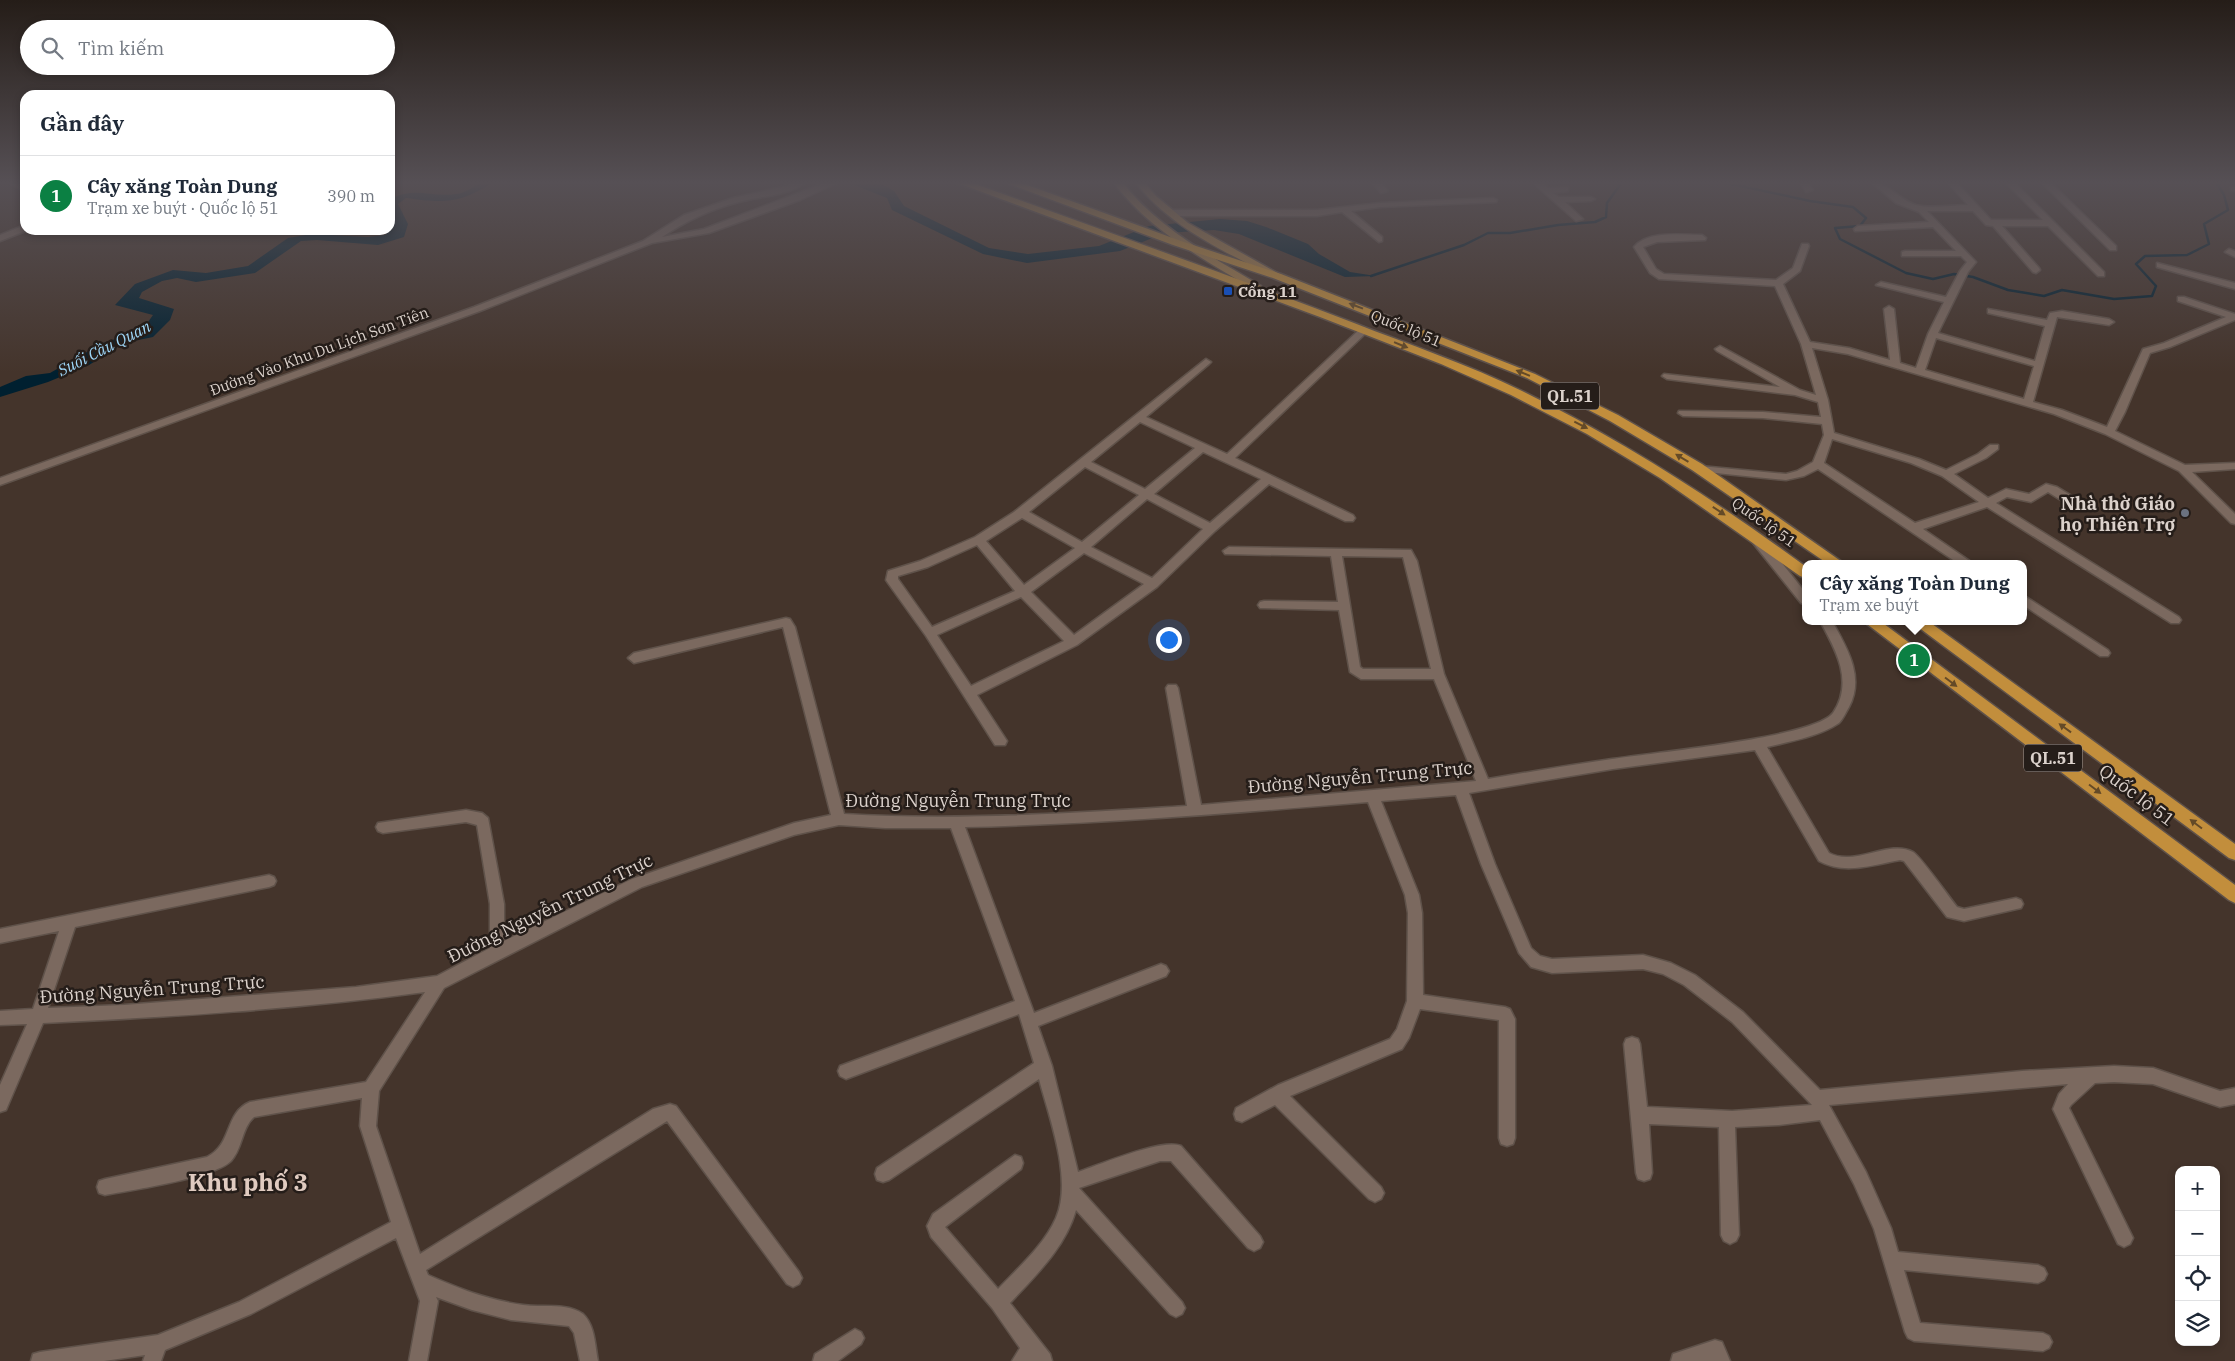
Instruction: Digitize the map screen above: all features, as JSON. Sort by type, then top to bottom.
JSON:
[{"type":"highway","name":"Quốc lộ 51","points":[[1132,246],[1160,256],[1225,263],[1277,276],[1531,376],[1614,418],[1700,469],[1832,560]]},
{"type":"highway","name":"Quốc lộ 51","points":[[1187,246],[1225,263],[1258,288],[1514,391],[1594,432],[1674,480],[1802,571]]},
{"type":"highway","name":"Quốc lộ 51","points":[[1875,625],[2235,895]]},
{"type":"highway","name":"Quốc lộ 51","points":[[1922,625],[2235,853]]},
{"type":"main road","points":[[1208,246],[1225,263]]},
{"type":"street","name":"Đường Vào Khu Du Lịch Sơn Tiên","points":[[0,482],[477,310],[640,246]]},
{"type":"street","points":[[1640,246],[1638,248],[1653,271],[1662,277],[1778,284],[1797,269],[1805,246]]},
{"type":"street","points":[[1920,371],[1933,334],[1963,274],[1972,262],[1957,246]]},
{"type":"street","points":[[2015,246],[2036,270]]},
{"type":"street","points":[[2072,246],[2101,274]]},
{"type":"street","points":[[1905,254],[1964,253]]},
{"type":"street","points":[[2160,265],[2235,286]]},
{"type":"street","points":[[1700,469],[1786,477],[1800,474],[1818,464],[1829,435],[1823,400],[1806,344],[1778,284]]},
{"type":"street","points":[[1881,285],[1950,302]]},
{"type":"street","points":[[2181,299],[2235,317]]},
{"type":"street","points":[[1889,309],[1895,363]]},
{"type":"street","points":[[1990,311],[2051,324]]},
{"type":"street","points":[[2028,403],[2055,314],[2109,322]]},
{"type":"street","points":[[2109,432],[2118,419],[2131,383],[2146,351],[2167,345],[2235,317]]},
{"type":"street","points":[[1228,459],[1364,330]]},
{"type":"street","points":[[1933,334],[2040,365]]},
{"type":"street","points":[[1806,344],[1849,351],[1895,363],[2028,403],[2109,432],[2183,469],[2235,520]]},
{"type":"street","points":[[1720,349],[1796,392]]},
{"type":"street","points":[[1000,741],[930,632],[892,580],[892,574],[924,564],[979,540],[1022,512],[1206,362]]},
{"type":"street","points":[[1667,376],[1796,392],[1823,400]]},
{"type":"street","points":[[1683,413],[1763,415],[1826,422]]},
{"type":"street","points":[[1139,418],[1349,518]]},
{"type":"street","points":[[1829,435],[1915,461],[1946,474],[1988,503],[2175,620]]},
{"type":"street","points":[[1946,474],[1982,456],[1994,447]]},
{"type":"street","points":[[930,632],[1024,592],[1083,548],[1146,493],[1202,448]]},
{"type":"street","points":[[1084,462],[1211,528]]},
{"type":"street","points":[[1818,464],[1962,560]]},
{"type":"street","points":[[2183,469],[2235,466]]},
{"type":"street","points":[[969,693],[1073,642],[1154,584],[1211,528],[1268,479]]},
{"type":"street","points":[[1913,528],[1988,503],[2006,493],[2031,498],[2046,488],[2053,489],[2076,504]]},
{"type":"street","points":[[1022,512],[1083,548],[1154,584]]},
{"type":"street","points":[[1755,536],[1802,596]]},
{"type":"street","points":[[979,540],[1024,592],[1073,642]]},
{"type":"street","points":[[1229,551],[1407,553],[1411,561],[1438,674],[1484,785]]},
{"type":"street","points":[[1336,552],[1354,669],[1361,674],[1438,674]]},
{"type":"street","points":[[2027,603],[2104,652]]},
{"type":"street","points":[[1264,606],[1345,606]]},
{"type":"street","points":[[634,658],[786,622],[789,626],[839,819]]},
{"type":"street","name":"Đường Nguyễn Trung Trực","points":[[0,1018],[124,1012],[356,994],[439,983],[497,952],[637,884],[794,829],[839,819],[885,822],[956,822],[1066,819],[1195,811],[1461,789],[1613,764],[1758,744],[1813,730],[1836,718],[1848,696],[1849,676],[1843,652],[1828,625]]},
{"type":"street","points":[[1172,688],[1195,811]]},
{"type":"street","points":[[1758,744],[1824,857],[1830,862],[1840,864],[1900,854],[1910,857],[1952,912],[1964,915],[2016,904]]},
{"type":"street","points":[[1461,789],[1488,864],[1526,953],[1536,962],[1552,966],[1643,962],[1656,963],[1673,971],[1700,988],[1749,1027],[1821,1104],[1860,1178],[1882,1228],[1914,1332],[2043,1342]]},
{"type":"street","points":[[1242,1114],[1277,1095],[1396,1044],[1403,1034],[1415,1001],[1414,904],[1372,795]]},
{"type":"street","points":[[384,827],[466,816],[477,817],[483,822],[497,904],[497,952]]},
{"type":"street","points":[[956,822],[1044,1066],[1068,1164],[1071,1188],[1066,1215],[1055,1237],[998,1302]]},
{"type":"street","points":[[0,936],[269,881]]},
{"type":"street","points":[[0,1104],[38,1016],[69,922]]},
{"type":"street","points":[[1029,1022],[1161,971]]},
{"type":"street","points":[[418,1361],[429,1301],[401,1226],[368,1126],[371,1088],[439,983]]},
{"type":"street","points":[[1415,1001],[1505,1014],[1507,1019],[1507,1138]]},
{"type":"street","points":[[846,1071],[1023,1005]]},
{"type":"street","points":[[1632,1044],[1644,1173]]},
{"type":"street","points":[[883,1174],[1044,1066]]},
{"type":"street","points":[[1640,1115],[1727,1120],[1789,1118],[1821,1104],[2092,1076],[2143,1074],[2169,1080],[2220,1099],[2235,1096]]},
{"type":"street","points":[[2092,1076],[2068,1094],[2062,1102],[2061,1109],[2124,1238]]},
{"type":"street","points":[[104,1187],[209,1165],[221,1160],[229,1152],[241,1116],[250,1110],[371,1088]]},
{"type":"street","points":[[1277,1095],[1375,1194]]},
{"type":"street","points":[[418,1274],[659,1115],[670,1112],[793,1278]]},
{"type":"street","points":[[1727,1120],[1730,1235]]},
{"type":"street","points":[[1071,1188],[1160,1153],[1175,1152],[1254,1242]]},
{"type":"street","points":[[1015,1163],[939,1220],[936,1226],[938,1231],[998,1302],[1026,1353],[1043,1361]]},
{"type":"street","points":[[1071,1188],[1176,1308]]},
{"type":"street","points":[[40,1361],[155,1352],[328,1266],[401,1226]]},
{"type":"street","points":[[1892,1260],[2038,1274]]},
{"type":"street","points":[[418,1274],[480,1304],[526,1314],[567,1316],[575,1319],[581,1326],[589,1361]]},
{"type":"street","points":[[822,1361],[855,1338]]},
{"type":"street","points":[[1680,1361],[1715,1349],[1721,1361]]},
{"type":"water","name":"Suối Cầu Quan","points":[[277,246],[295,246],[255,273],[196,282],[177,278],[162,281],[142,292],[139,298],[174,309],[170,320],[153,337],[124,343],[89,365],[48,382],[0,397],[0,387],[26,376],[50,373],[103,343],[128,335],[148,322],[153,315],[115,305],[135,284],[173,270],[206,273],[248,266]]},
{"type":"water","points":[[965,246],[984,246],[1028,254],[1100,246],[1134,246],[1120,251],[1027,263],[983,254]]},
{"type":"water","points":[[1267,246],[1310,246],[1319,254],[1350,272],[1376,276],[1345,277]]},
{"type":"waterway","name":"Suối Cầu Quan","points":[[1371,276],[1462,246]]},
{"type":"waterway","name":"Suối Cầu Quan","points":[[1853,246],[1906,273],[1933,279],[1954,274],[1973,277],[2008,290],[2044,296],[2062,290],[2114,299],[2152,296],[2156,286],[2136,264],[2145,256],[2187,255],[2206,246]]},
{"type":"place","name":"Cổng 11","points":[[1228,291]]},
{"type":"place","name":"Nhà thờ Giáo họ Thiên Trợ","points":[[2185,513]]},
{"type":"place","name":"Cây xăng Toàn Dung","points":[[1914,660]]},
{"type":"district","name":"Khu phố 3","points":[[248,1182]]}]
